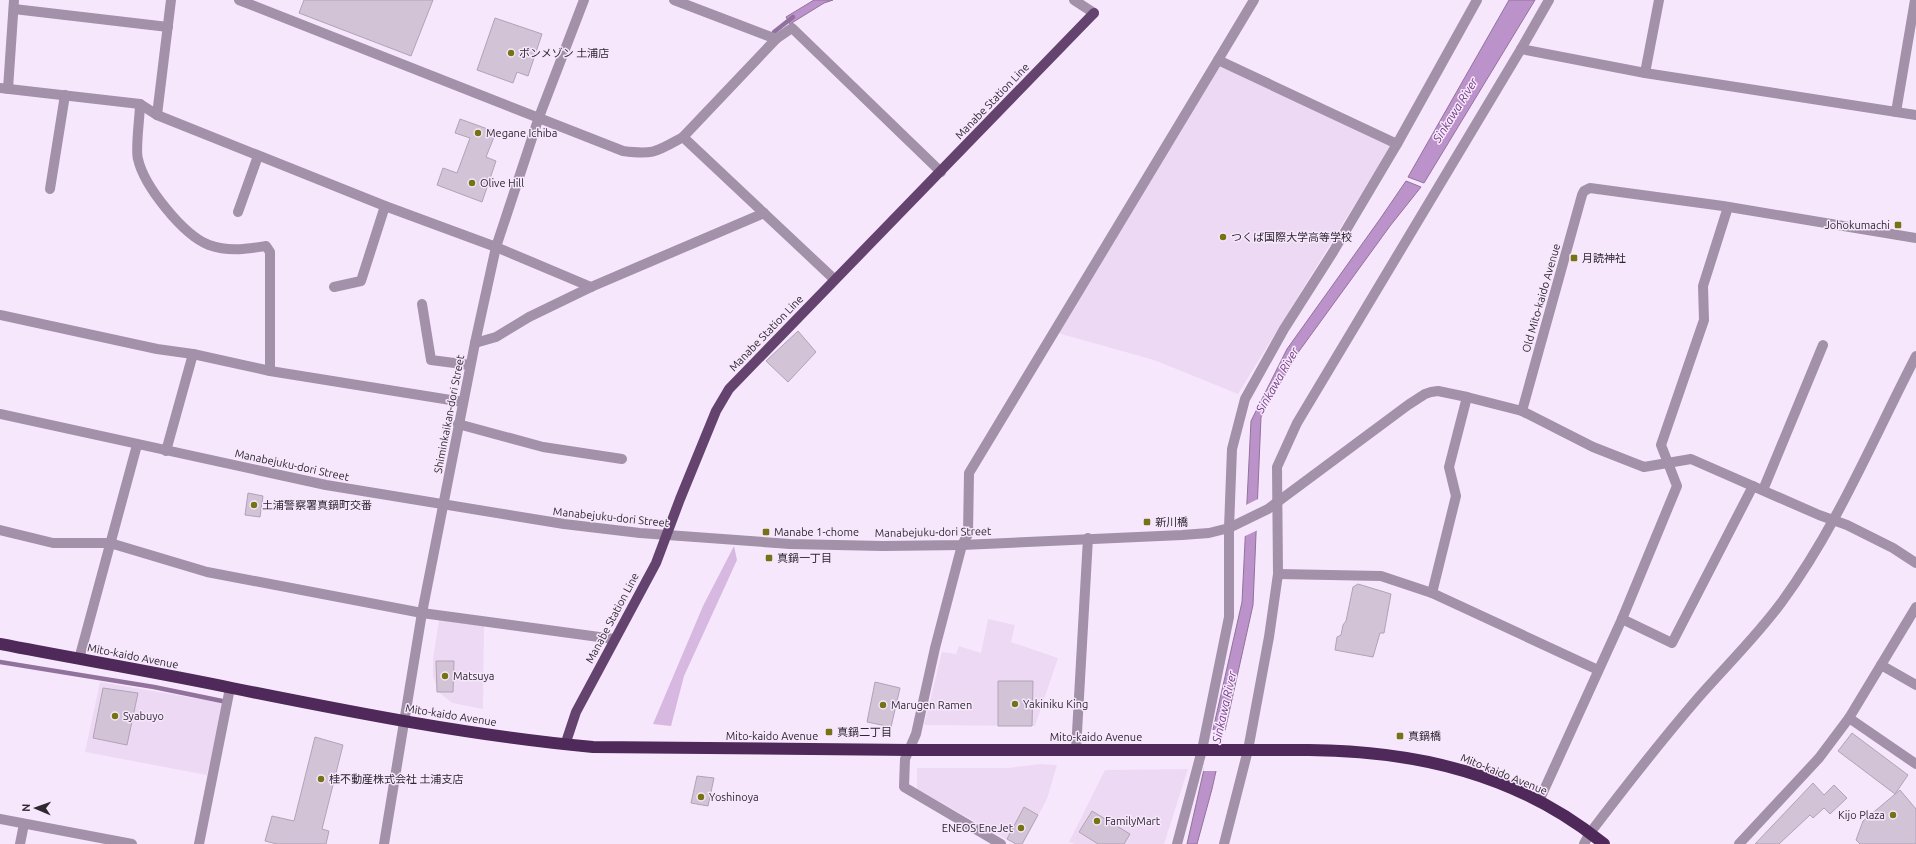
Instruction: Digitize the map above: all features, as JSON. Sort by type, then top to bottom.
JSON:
[{"type":"highway","name":"Mito-kaido Avenue","points":[[0,644],[306,703],[475,732],[565,744],[651,748],[909,750],[1346,750],[1420,759],[1486,778],[1539,801],[1590,833],[1604,844]]},
{"type":"main road","name":"Manabe Station Line","points":[[565,744],[576,712],[656,563],[716,411],[729,390],[834,279],[941,172],[1094,13]]},
{"type":"street","points":[[157,115],[171,0]]},
{"type":"street","points":[[239,0],[623,151],[641,153],[657,152],[682,137],[776,39],[792,28],[941,172]]},
{"type":"street","name":"Shiminkaikan-dori Street","points":[[384,844],[403,720],[422,613],[458,424],[496,247],[539,117],[584,0]]},
{"type":"street","points":[[674,0],[776,39]]},
{"type":"street","points":[[1074,0],[1094,13]]},
{"type":"street","points":[[1001,844],[904,787],[905,759],[916,734],[935,648],[962,545],[968,534],[969,472],[1254,0]]},
{"type":"street","points":[[1177,844],[1204,750],[1229,617],[1229,528],[1232,449],[1245,399],[1284,329],[1333,252],[1397,144],[1477,0]]},
{"type":"street","points":[[1224,844],[1270,637],[1278,574],[1272,506],[1277,466],[1297,423],[1522,49],[1549,0]]},
{"type":"street","points":[[1645,73],[1659,0]]},
{"type":"street","points":[[1896,112],[1915,0]]},
{"type":"street","points":[[168,27],[14,4],[4,88],[140,104],[157,115],[258,156],[385,206],[496,247],[591,287]]},
{"type":"street","points":[[1522,49],[1645,73],[1916,114]]},
{"type":"street","points":[[1218,60],[1397,144]]},
{"type":"street","points":[[50,190],[65,95]]},
{"type":"street","points":[[140,104],[138,159],[150,186],[162,204],[186,230],[208,244],[236,251],[266,246],[270,252],[270,371]]},
{"type":"street","points":[[682,137],[834,279]]},
{"type":"street","points":[[238,212],[258,156]]},
{"type":"street","name":"Old Mito-kaido Avenue","points":[[1522,411],[1584,191],[1596,187],[1916,238]]},
{"type":"street","points":[[334,287],[361,281],[385,206]]},
{"type":"street","points":[[1539,801],[1622,619],[1677,486],[1661,445],[1704,320],[1703,286],[1728,207]]},
{"type":"street","points":[[475,343],[496,337],[529,317],[591,287],[764,213]]},
{"type":"street","points":[[422,304],[431,360],[470,365]]},
{"type":"street","points":[[0,315],[157,349],[193,354],[270,371],[463,402]]},
{"type":"street","points":[[1622,619],[1672,643],[1758,488],[1823,345]]},
{"type":"street","points":[[166,452],[193,354]]},
{"type":"street","points":[[1584,844],[1590,833],[1652,751],[1747,645],[1781,603],[1834,520],[1916,356]]},
{"type":"street","points":[[1229,528],[1272,506],[1425,394],[1438,392],[1467,397],[1522,411],[1593,447],[1644,467],[1669,464],[1691,459],[1834,520],[1893,548],[1916,563]]},
{"type":"street","points":[[1432,593],[1456,496],[1449,467],[1467,397]]},
{"type":"street","name":"Manabejuku-dori Street","points":[[0,414],[138,446],[326,485],[443,506],[564,524],[667,536],[790,544],[883,546],[962,545],[1088,538],[1182,536],[1209,533],[1229,528]]},
{"type":"street","points":[[458,424],[543,447],[622,459]]},
{"type":"street","points":[[79,659],[138,446]]},
{"type":"street","points":[[0,530],[53,543],[110,543],[207,572],[422,613],[614,639]]},
{"type":"street","points":[[1076,750],[1088,538]]},
{"type":"street","points":[[1278,574],[1381,576],[1432,593],[1598,670]]},
{"type":"street","points":[[1739,844],[1819,758],[1849,718],[1916,607]]},
{"type":"street","points":[[1881,665],[1916,685]]},
{"type":"street","points":[[199,844],[230,688]]},
{"type":"street","points":[[1849,718],[1916,764]]},
{"type":"street","points":[[0,819],[132,844]]},
{"type":"street","points":[[20,844],[24,824]]},
{"type":"shaded area","name":"つくば国際大学高等学校","points":[[1218,60],[1393,142],[1238,394],[1154,360],[1054,332]]},
{"type":"shaded area","points":[[734,546],[737,560],[684,676],[671,726],[653,724],[703,606]]},
{"type":"shaded area","points":[[988,619],[1015,625],[1011,642],[1058,658],[1035,726],[924,725],[942,652],[956,654],[959,646],[981,653]]},
{"type":"shaded area","points":[[439,620],[484,626],[483,709],[452,703],[440,693],[433,677],[433,659]]},
{"type":"shaded area","points":[[100,682],[223,703],[207,775],[85,752]]},
{"type":"shaded area","points":[[1040,764],[1057,765],[1047,799],[1023,844],[1015,844],[917,789],[917,768],[1009,768]]},
{"type":"shaded area","points":[[1188,769],[1164,844],[1075,844],[1069,842],[1105,770]]},
{"type":"water","points":[[814,0],[833,0],[824,3],[790,24],[786,17]]},
{"type":"water","name":"Sinkawa River","points":[[1509,0],[1535,0],[1424,183],[1408,177]]},
{"type":"water","name":"Sinkawa River","points":[[1406,181],[1421,187],[1390,226],[1297,354],[1261,417],[1253,605],[1212,789],[1197,844],[1187,844],[1242,602],[1251,421],[1287,349]]},
{"type":"pier","points":[[1260,498],[1258,530],[1243,537],[1244,506]]},
{"type":"pier","points":[[1210,730],[1226,730],[1218,771],[1203,771]]},
{"type":"building","points":[[304,0],[433,0],[411,56],[299,13]]},
{"type":"building","points":[[495,18],[542,34],[528,76],[517,72],[513,83],[477,70]]},
{"type":"building","points":[[460,119],[496,132],[486,157],[496,161],[482,202],[437,185],[443,168],[457,173],[470,138],[455,133]]},
{"type":"building","points":[[798,331],[816,352],[788,382],[766,361]]},
{"type":"building","name":"土浦警察署真鍋町交番","points":[[248,493],[263,496],[260,517],[245,515]]},
{"type":"building","points":[[1358,584],[1391,594],[1384,633],[1380,633],[1373,657],[1335,650],[1337,637],[1341,635],[1343,625],[1346,621],[1353,587]]},
{"type":"building","name":"Matsuya","points":[[436,661],[454,661],[453,692],[437,692]]},
{"type":"building","name":"Yakiniku King","points":[[998,681],[1033,681],[1032,726],[998,726]]},
{"type":"building","name":"Marugen Ramen","points":[[875,682],[900,688],[891,727],[867,722]]},
{"type":"building","name":"Syabuyo","points":[[103,688],[138,693],[127,745],[93,738]]},
{"type":"building","points":[[1852,733],[1908,775],[1895,794],[1838,751]]},
{"type":"building","points":[[315,737],[343,745],[322,829],[329,831],[326,844],[277,844],[265,841],[272,816],[294,821]]},
{"type":"building","name":"Yoshinoya","points":[[697,776],[714,778],[708,806],[691,803]]},
{"type":"building","points":[[1813,783],[1824,795],[1834,785],[1847,798],[1830,814],[1824,808],[1813,818],[1810,815],[1779,844],[1755,844]]},
{"type":"building","name":"Kijo Plaza","points":[[1900,790],[1916,809],[1916,844],[1860,844],[1856,840],[1863,821]]},
{"type":"building","points":[[1024,807],[1038,815],[1022,844],[1016,844],[1007,839]]},
{"type":"building","name":"FamilyMart","points":[[1092,811],[1130,834],[1124,844],[1098,844],[1079,832]]},
{"type":"waterway","points":[[774,32],[793,17]]},
{"type":"waterway","points":[[0,662],[154,687],[227,702]]},
{"type":"place","name":"ボンメゾン 土浦店","points":[[511,53]]},
{"type":"place","name":"Megane Ichiba","points":[[478,133]]},
{"type":"place","name":"Olive Hill","points":[[472,183]]},
{"type":"place","name":"Johokumachi","points":[[1898,225]]},
{"type":"place","name":"つくば国際大学高等学校","points":[[1223,237]]},
{"type":"place","name":"月読神社","points":[[1574,258]]},
{"type":"place","name":"土浦警察署真鍋町交番","points":[[254,505]]},
{"type":"place","name":"新川橋","points":[[1147,522]]},
{"type":"place","name":"Manabe 1-chome","points":[[766,532]]},
{"type":"place","name":"真鍋一丁目","points":[[769,558]]},
{"type":"place","name":"Matsuya","points":[[445,676]]},
{"type":"place","name":"Yakiniku King","points":[[1015,704]]},
{"type":"place","name":"Marugen Ramen","points":[[883,705]]},
{"type":"place","name":"Syabuyo","points":[[115,716]]},
{"type":"place","name":"真鍋二丁目","points":[[829,732]]},
{"type":"place","name":"真鍋橋","points":[[1400,736]]},
{"type":"place","name":"桂不動産株式会社 土浦支店","points":[[321,779]]},
{"type":"place","name":"Yoshinoya","points":[[701,797]]},
{"type":"place","name":"Kijo Plaza","points":[[1893,815]]},
{"type":"place","name":"FamilyMart","points":[[1097,821]]},
{"type":"place","name":"ENEOS EneJet","points":[[1021,828]]}]
